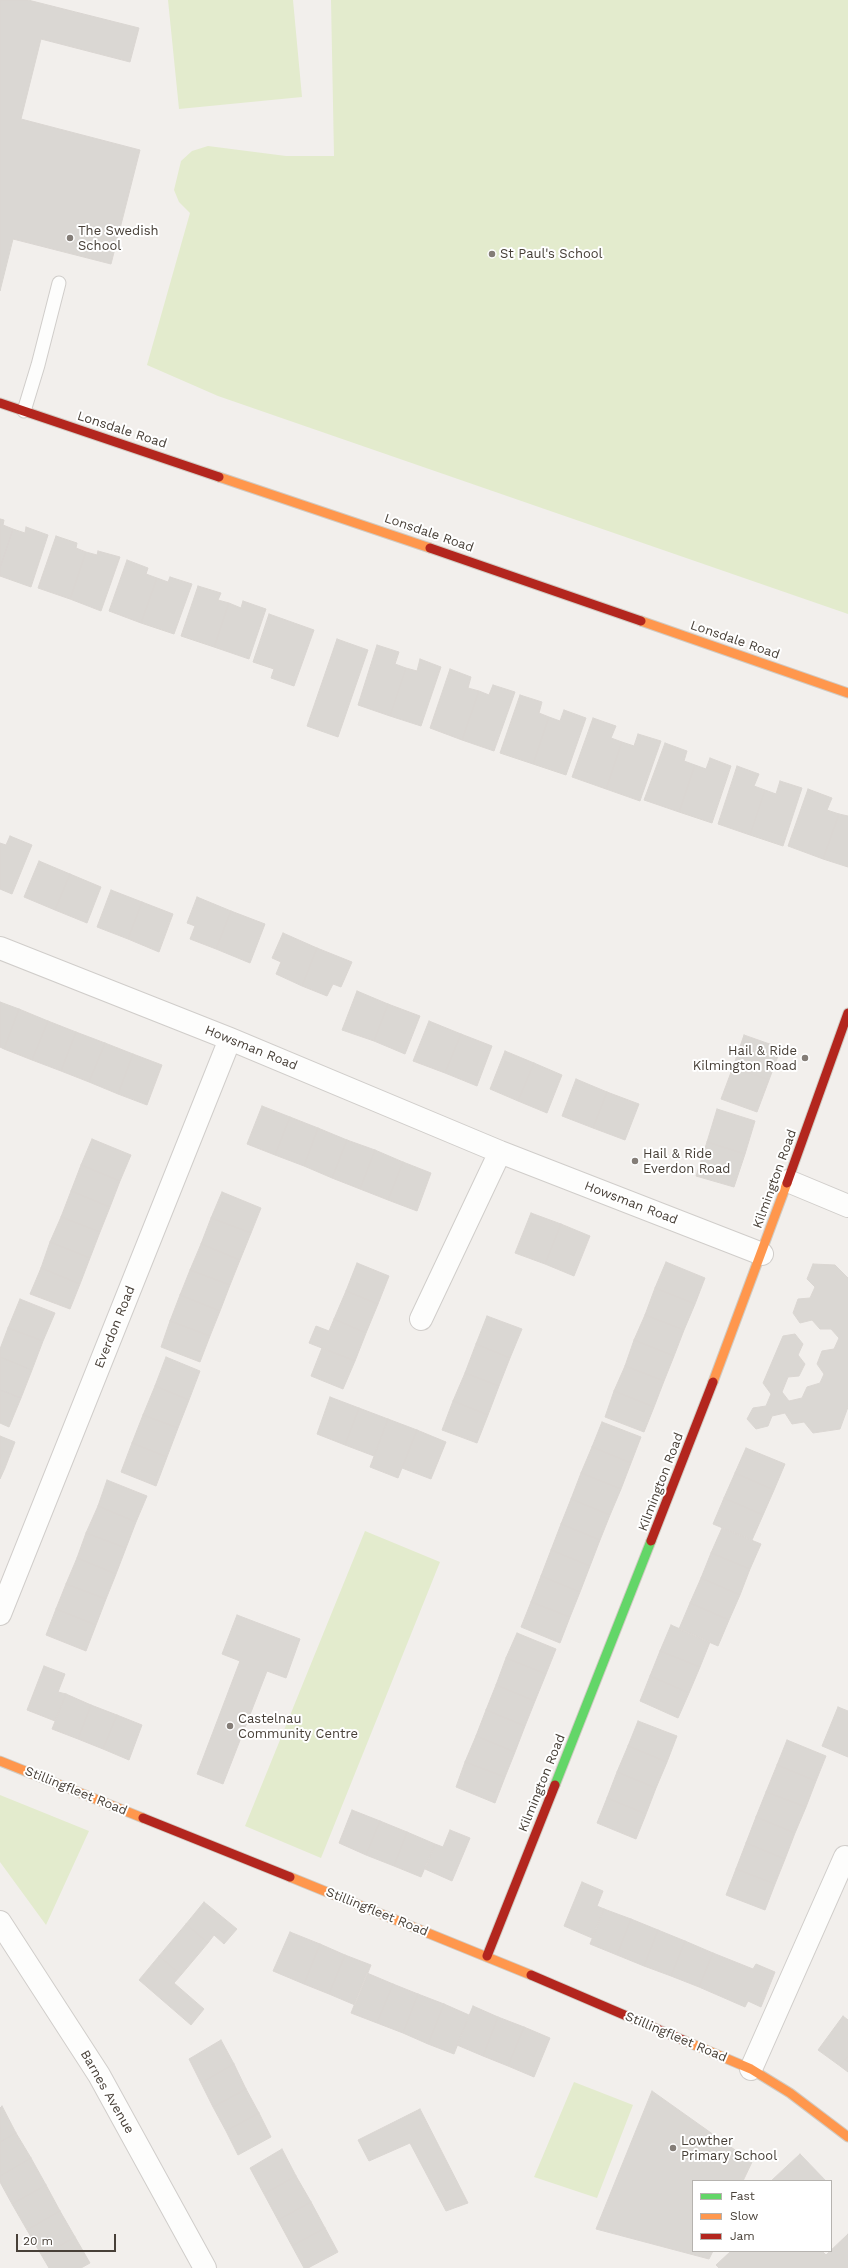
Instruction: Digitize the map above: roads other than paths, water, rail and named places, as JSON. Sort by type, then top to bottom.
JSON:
[{"type":"street","name":"Lonsdale Road","points":[[0,404],[414,542],[848,693]]},
{"type":"street","name":"Howsman Road","points":[[0,948],[230,1039],[500,1152],[762,1254]]},
{"type":"street","name":"Kilmington Road","points":[[487,1956],[646,1555],[762,1254],[848,1013]]},
{"type":"street","name":"Everdon Road","points":[[0,1614],[230,1039]]},
{"type":"street","points":[[421,1319],[500,1152]]},
{"type":"street","points":[[788,1181],[848,1206]]},
{"type":"street","name":"Stillingfleet Road","points":[[0,1761],[487,1956],[751,2069],[790,2093],[848,2137]]},
{"type":"street","points":[[751,2069],[845,1857]]},
{"type":"street","name":"Barnes Avenue","points":[[0,1922],[99,2075],[205,2268]]},
{"type":"lane","points":[[24,411],[38,365],[59,283]]},
{"type":"place","name":"The Swedish School","points":[[70,238]]},
{"type":"place","name":"St Paul's School","points":[[492,254]]},
{"type":"place","name":"Hail & Ride Kilmington Road","points":[[805,1058]]},
{"type":"place","name":"Hail & Ride Everdon Road","points":[[635,1161]]},
{"type":"place","name":"Castelnau Community Centre","points":[[230,1726]]},
{"type":"place","name":"Lowther Primary School","points":[[673,2148]]}]
